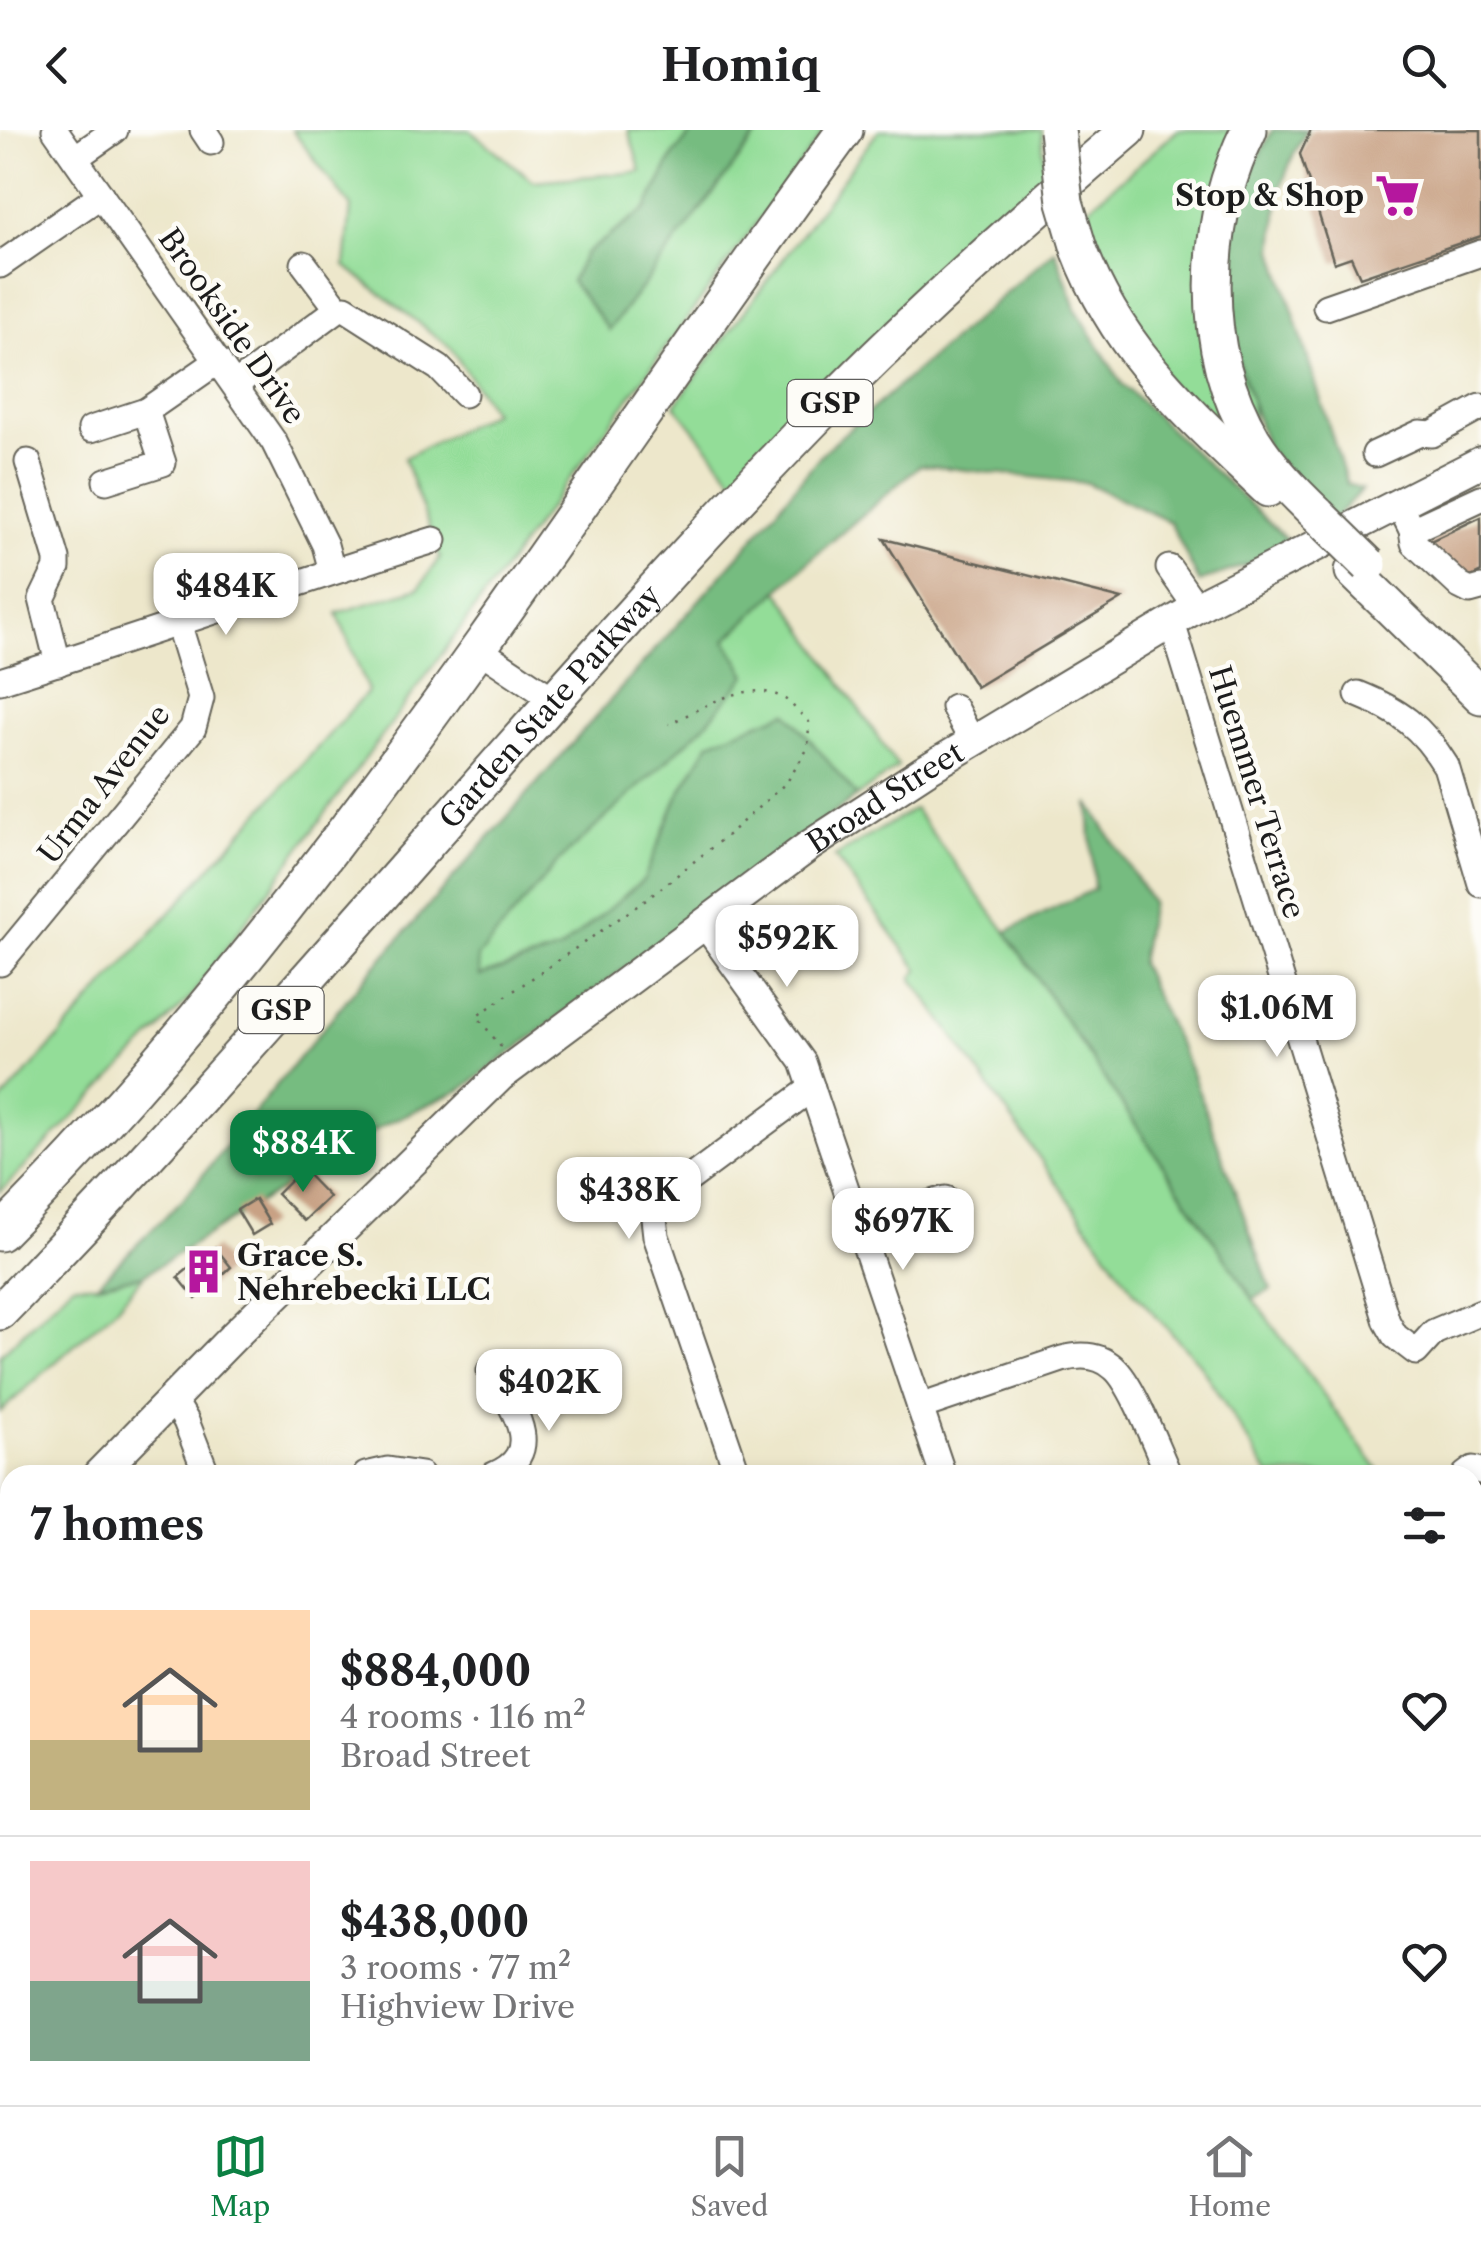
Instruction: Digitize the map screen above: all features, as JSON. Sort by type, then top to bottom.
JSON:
[{"type":"highway","name":"GSP","points":[[0,1233],[187,1030],[287,906],[478,649],[845,130]]},
{"type":"highway","points":[[1057,130],[1065,202],[1079,249],[1108,312],[1138,359],[1181,405],[1481,674]]},
{"type":"highway","name":"Garden State Parkway","points":[[0,1312],[234,1064],[715,523],[944,292],[1128,130]]},
{"type":"highway","points":[[1249,130],[1222,203],[1214,275],[1219,345],[1234,398],[1255,442],[1310,519]]},
{"type":"highway","points":[[1361,568],[1481,696]]},
{"type":"main road","name":"Broad Street","points":[[108,1465],[367,1203],[514,1064],[809,846],[1184,616],[1405,517],[1481,462]]},
{"type":"street","name":"Brookside Drive","points":[[55,130],[274,442],[308,507],[332,571]]},
{"type":"street","points":[[75,158],[115,130]]},
{"type":"street","points":[[0,265],[101,195]]},
{"type":"street","points":[[1326,306],[1481,254]]},
{"type":"street","points":[[304,264],[338,310]]},
{"type":"street","points":[[235,385],[345,308],[440,368],[464,394]]},
{"type":"street","points":[[91,429],[146,411],[218,362]]},
{"type":"street","points":[[1375,454],[1420,434],[1432,434],[1481,407]]},
{"type":"street","points":[[106,482],[162,463],[146,411]]},
{"type":"street","points":[[28,462],[58,559],[42,599],[58,663]]},
{"type":"street","points":[[1481,498],[1405,517],[1414,543],[1460,586],[1470,591],[1481,588]]},
{"type":"street","points":[[0,681],[179,626],[332,571],[434,540]]},
{"type":"street","points":[[1170,568],[1184,616]]},
{"type":"street","name":"Huemmer Terrace","points":[[1184,616],[1387,1322],[1395,1336],[1416,1352],[1434,1332],[1481,1312]]},
{"type":"street","name":"Urma Avenue","points":[[1,960],[194,728],[202,698],[179,626]]},
{"type":"street","points":[[478,649],[556,701]]},
{"type":"street","points":[[1358,694],[1394,708],[1422,732],[1440,756],[1481,884]]},
{"type":"street","points":[[954,707],[973,743]]},
{"type":"street","points":[[704,924],[795,1048],[940,1465]]},
{"type":"street","points":[[735,1465],[656,1236],[654,1218],[666,1196],[812,1088]]},
{"type":"street","points":[[858,1226],[946,1199]]},
{"type":"street","points":[[920,1407],[1062,1359],[1092,1357],[1117,1370],[1163,1465]]},
{"type":"street","points":[[490,1371],[518,1416],[522,1443],[511,1465]]},
{"type":"street","points":[[173,1398],[203,1465]]},
{"type":"path","points":[[514,1064],[476,1016],[646,900],[731,832],[787,782],[808,748],[808,722],[784,699],[754,691],[724,697],[669,724]]},
{"type":"green space","points":[[292,130],[470,130],[533,181],[641,172],[628,130],[694,130],[673,156],[646,209],[585,254],[609,330],[761,130],[825,130],[191,997],[0,1192],[0,1103],[368,691],[337,613],[419,588],[440,557],[404,458],[493,412],[450,347],[345,266],[351,207]]},
{"type":"green space","points":[[694,130],[761,130],[609,330],[571,281],[585,254],[646,209],[673,156]]},
{"type":"green space","points":[[879,130],[1042,130],[1045,179],[734,480],[675,405]]},
{"type":"green space","points":[[1178,130],[1242,130],[1254,471],[1137,351],[1078,217]]},
{"type":"green space","points":[[1272,130],[1307,130],[1279,192],[1274,250],[1347,484],[1362,489],[1332,521],[1267,449],[1223,315],[1237,199]]},
{"type":"green space","points":[[1055,250],[1077,311],[1122,384],[1295,547],[1199,582],[1170,522],[1087,483],[920,465],[809,561],[726,640],[747,675],[703,727],[557,863],[478,957],[480,976],[560,950],[644,879],[678,796],[710,742],[787,712],[857,796],[461,1090],[383,1125],[144,1275],[97,1284],[183,1199],[362,981],[748,545],[824,451]]},
{"type":"green space","points":[[748,545],[898,767],[461,1090],[362,981]]},
{"type":"green space","points":[[1089,803],[1151,902],[1140,963],[1193,1076],[1271,1290],[1253,1299],[1006,932],[1094,889]]},
{"type":"green space","points":[[914,809],[1006,932],[1253,1299],[1375,1465],[1263,1465],[1199,1363],[1135,1293],[912,978],[919,970],[835,857]]},
{"type":"green space","points":[[144,1275],[116,1308],[0,1412],[0,1355],[73,1284],[97,1284]]},
{"type":"building","name":"Stop & Shop","points":[[1311,130],[1481,130],[1481,236],[1360,277],[1351,257],[1334,263],[1300,154]]},
{"type":"building","points":[[1481,517],[1481,572],[1465,580],[1426,543]]},
{"type":"building","points":[[884,539],[1122,599],[976,687]]},
{"type":"building","points":[[302,1169],[329,1197],[304,1221],[277,1194]]},
{"type":"building","points":[[255,1199],[270,1224],[252,1235],[237,1210]]},
{"type":"building","name":"Grace S. Nehrebecki LLC","points":[[215,1247],[231,1267],[196,1299],[178,1277]]},
{"type":"place","name":"Stop & Shop","points":[[1397,195]]},
{"type":"place","name":"Grace S. Nehrebecki LLC","points":[[204,1272]]}]
